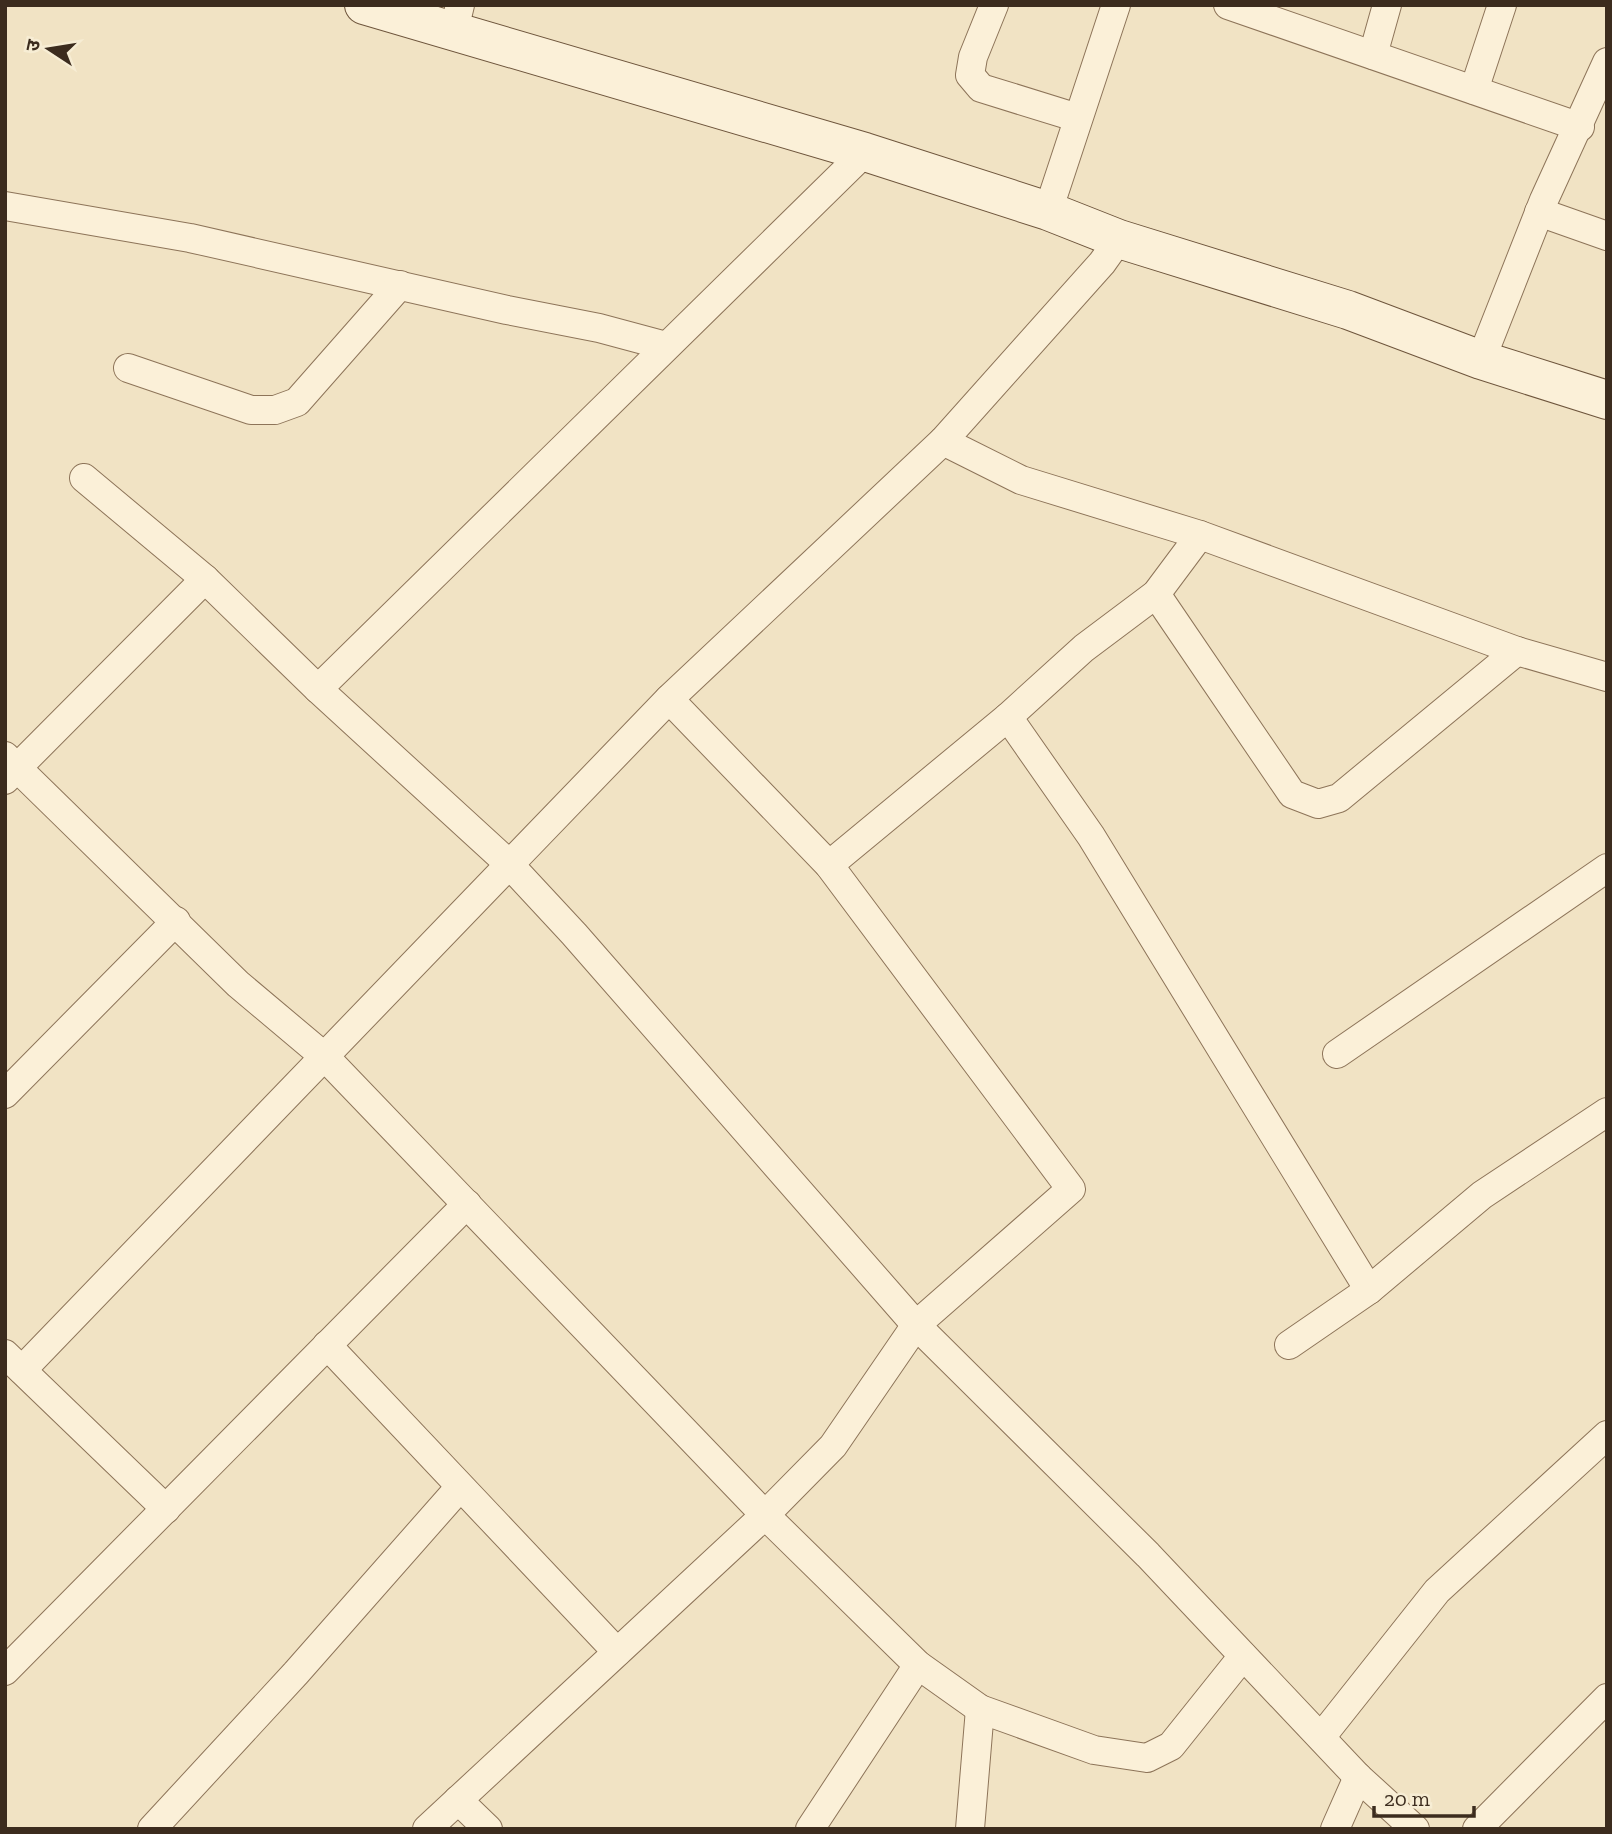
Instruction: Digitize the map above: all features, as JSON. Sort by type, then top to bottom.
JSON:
[{"type":"street","points":[[364,5],[457,18],[1048,211],[1119,239],[1348,310],[1481,360],[1607,400]]},
{"type":"street","points":[[994,5],[973,57],[970,75],[982,88],[1078,118]]},
{"type":"street","points":[[1048,211],[1116,5]]},
{"type":"street","points":[[1228,5],[1263,11],[1373,55],[1580,127]]},
{"type":"street","points":[[1373,55],[1387,5]]},
{"type":"street","points":[[1474,90],[1502,5]]},
{"type":"street","points":[[1481,360],[1539,212],[1580,127],[1607,62]]},
{"type":"street","points":[[317,689],[666,346],[793,226],[865,152]]},
{"type":"street","points":[[5,206],[190,238],[599,328],[666,346]]},
{"type":"street","points":[[1539,212],[1607,236]]},
{"type":"street","points":[[166,1508],[14,1362],[326,1058],[508,863],[669,699],[943,441],[1102,263],[1119,239]]},
{"type":"street","points":[[128,368],[251,410],[275,410],[297,402],[400,285]]},
{"type":"street","points":[[943,441],[1021,480],[1200,535],[1517,652],[1607,677]]},
{"type":"street","points":[[84,478],[205,579],[317,689],[508,863],[574,934],[916,1325],[1148,1555],[1358,1777],[1415,1829]]},
{"type":"street","points":[[829,865],[1008,717],[1084,648],[1156,594],[1200,535]]},
{"type":"street","points":[[205,579],[9,768],[176,921],[239,984],[326,1058],[765,1515],[918,1665],[980,1709],[1094,1751],[1147,1758],[1171,1745],[1243,1656]]},
{"type":"street","points":[[1156,594],[1292,794],[1318,804],[1339,798],[1517,652]]},
{"type":"street","points":[[427,1829],[765,1515],[833,1446],[916,1325],[1071,1189],[829,865],[669,699]]},
{"type":"street","points":[[1008,717],[1091,836],[1369,1290]]},
{"type":"street","points":[[1337,1054],[1607,868]]},
{"type":"street","points":[[5,1094],[176,921]]},
{"type":"street","points":[[1289,1345],[1369,1290],[1482,1195],[1607,1112]]},
{"type":"street","points":[[5,1671],[467,1204]]},
{"type":"street","points":[[327,1345],[617,1652]]},
{"type":"street","points":[[1322,1736],[1437,1591],[1607,1435]]},
{"type":"street","points":[[152,1829],[296,1673],[460,1487]]},
{"type":"street","points":[[810,1829],[918,1665]]},
{"type":"street","points":[[1477,1829],[1607,1698]]},
{"type":"street","points":[[970,1829],[980,1709]]},
{"type":"street","points":[[1335,1829],[1358,1777]]},
{"type":"street","points":[[458,1800],[488,1829]]}]
